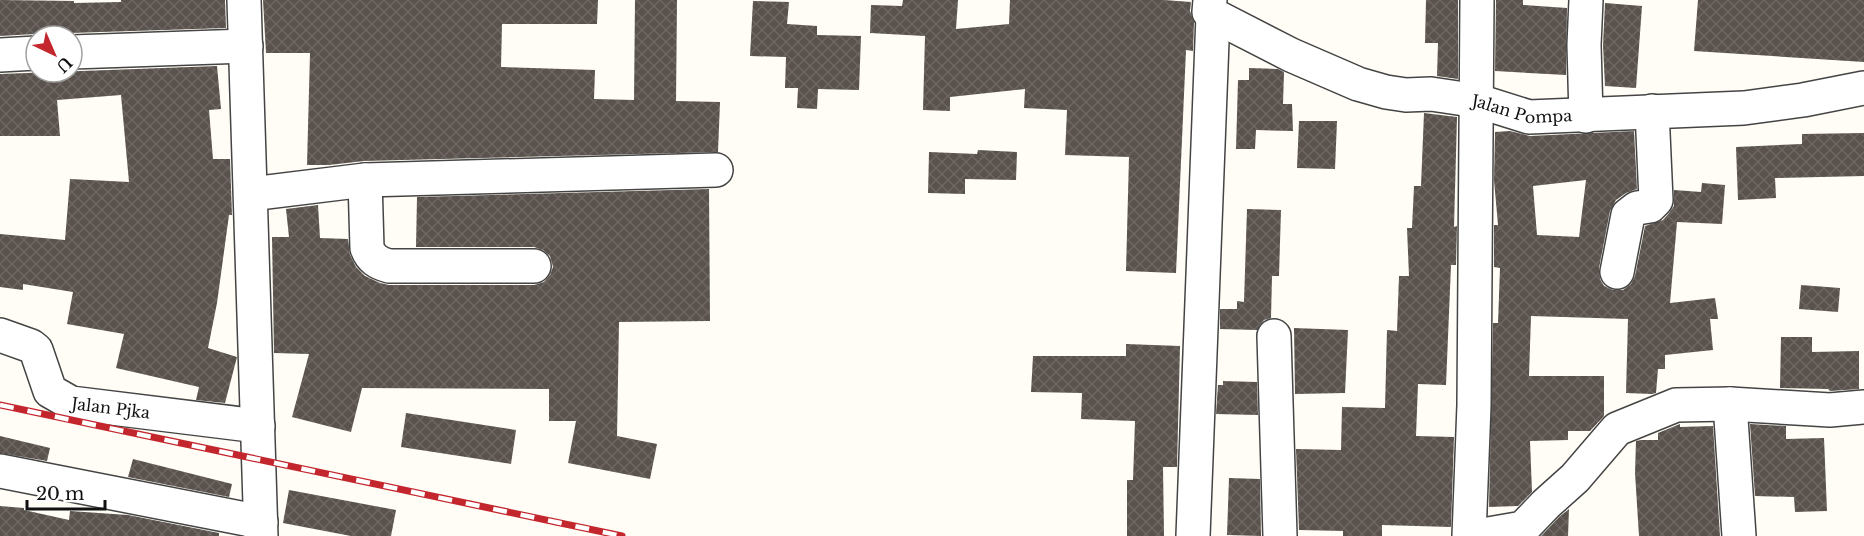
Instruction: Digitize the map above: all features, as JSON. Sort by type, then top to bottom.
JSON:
[{"type":"street","points":[[0,471],[261,529],[244,0]]},
{"type":"street","points":[[1468,536],[1474,405],[1478,0]]},
{"type":"street","points":[[1586,0],[1584,45],[1586,116]]},
{"type":"street","points":[[1193,536],[1212,8]]},
{"type":"street","name":"Jalan Pompa","points":[[1212,8],[1291,55],[1358,84],[1396,94],[1431,94],[1478,101],[1529,117],[1744,108],[1803,100],[1864,88]]},
{"type":"street","points":[[84,52],[246,46]]},
{"type":"street","points":[[0,55],[24,54]]},
{"type":"street","points":[[1617,272],[1628,215],[1637,207],[1650,206],[1656,200],[1652,111]]},
{"type":"street","points":[[250,194],[365,180],[716,170]]},
{"type":"street","points":[[365,180],[367,248],[370,255],[381,264],[389,266],[534,266]]},
{"type":"street","name":"Jalan Pjka","points":[[0,335],[36,350],[50,391],[71,403],[258,426]]},
{"type":"street","points":[[1274,336],[1280,536]]},
{"type":"street","points":[[1477,536],[1523,532],[1546,504],[1575,478],[1617,429],[1677,405],[1730,404],[1830,410],[1864,407]]},
{"type":"street","points":[[1730,404],[1738,536]]},
{"type":"building","points":[[0,0],[74,1],[74,3],[121,2],[121,0],[225,0],[226,28],[84,33],[84,24],[24,24],[24,35],[0,36]]},
{"type":"building","points":[[263,0],[598,0],[597,24],[502,24],[501,67],[595,70],[594,99],[634,100],[635,0],[677,0],[676,101],[720,102],[718,152],[364,161],[307,165],[310,53],[266,53]]},
{"type":"building","points":[[903,0],[958,0],[956,29],[1009,24],[1010,0],[1191,2],[1190,11],[1194,22],[1193,51],[1186,50],[1176,273],[1126,271],[1129,157],[1065,155],[1067,110],[1024,108],[1025,89],[950,97],[950,111],[923,110],[925,36],[870,33],[871,5],[902,6]]},
{"type":"building","points":[[1426,0],[1458,0],[1458,79],[1437,76],[1438,43],[1425,43]]},
{"type":"building","points":[[1496,0],[1523,0],[1523,5],[1567,8],[1566,75],[1495,71]]},
{"type":"building","points":[[1698,0],[1864,0],[1864,62],[1694,51]]},
{"type":"building","points":[[753,1],[789,2],[787,24],[817,26],[817,35],[861,36],[859,90],[818,89],[817,109],[797,108],[798,88],[785,88],[786,57],[750,56]]},
{"type":"building","points":[[1605,3],[1642,6],[1636,88],[1605,86],[1603,45]]},
{"type":"building","points":[[217,66],[221,109],[209,110],[213,159],[230,159],[232,215],[229,215],[217,303],[208,348],[237,357],[225,403],[196,400],[199,387],[116,368],[124,334],[67,324],[73,292],[23,284],[23,290],[0,287],[0,234],[65,240],[70,179],[129,182],[121,95],[57,100],[60,136],[0,136],[0,74],[24,73],[24,84],[84,84],[84,71]]},
{"type":"building","points":[[1249,68],[1278,69],[1284,72],[1283,104],[1292,104],[1293,131],[1256,130],[1255,149],[1236,149],[1238,80],[1249,80]]},
{"type":"building","points":[[1424,113],[1457,117],[1454,227],[1457,226],[1456,265],[1451,265],[1446,385],[1418,384],[1416,436],[1454,437],[1451,527],[1382,525],[1382,536],[1343,536],[1343,531],[1299,530],[1296,449],[1341,450],[1342,407],[1385,408],[1387,330],[1397,331],[1399,276],[1409,276],[1407,228],[1412,228],[1414,186],[1421,186]]},
{"type":"building","points":[[1299,121],[1337,121],[1335,169],[1297,168]]},
{"type":"building","points":[[1510,131],[1530,136],[1634,131],[1637,189],[1616,200],[1610,211],[1599,268],[1600,279],[1604,286],[1613,290],[1623,290],[1631,284],[1635,276],[1645,226],[1663,220],[1669,213],[1674,206],[1674,190],[1701,192],[1702,183],[1725,185],[1722,224],[1677,222],[1670,303],[1715,298],[1718,319],[1710,319],[1713,350],[1665,355],[1665,369],[1658,369],[1656,393],[1626,393],[1628,319],[1531,316],[1529,376],[1604,376],[1604,416],[1590,431],[1568,431],[1568,440],[1530,441],[1532,492],[1518,506],[1489,507],[1493,323],[1498,323],[1500,268],[1494,267],[1494,225],[1498,225],[1494,180],[1495,132]],"holes":[[[1586,180],[1579,237],[1537,235],[1533,186]]]},
{"type":"building","points":[[1864,133],[1864,176],[1775,178],[1776,198],[1738,200],[1736,147],[1802,144],[1802,134]]},
{"type":"building","points":[[978,150],[1017,152],[1016,180],[965,179],[965,194],[928,193],[929,152],[977,154]]},
{"type":"building","points":[[709,189],[710,321],[619,322],[617,436],[657,444],[650,479],[568,463],[576,421],[549,421],[549,389],[362,388],[351,432],[292,417],[309,354],[274,353],[272,237],[289,237],[286,209],[318,205],[320,238],[348,239],[350,255],[356,267],[365,276],[380,283],[389,285],[534,285],[544,282],[553,267],[550,256],[534,247],[416,247],[417,197]]},
{"type":"building","points":[[1247,209],[1281,210],[1279,276],[1272,276],[1271,318],[1264,320],[1257,330],[1220,329],[1220,309],[1237,309],[1237,301],[1244,302]]},
{"type":"building","points":[[1801,285],[1840,288],[1838,312],[1799,309]]},
{"type":"building","points":[[1294,328],[1348,330],[1345,393],[1295,394]]},
{"type":"building","points":[[1781,337],[1812,337],[1812,352],[1859,351],[1859,389],[1830,391],[1828,389],[1780,388]]},
{"type":"building","points":[[1126,344],[1180,346],[1177,467],[1163,467],[1164,536],[1127,536],[1127,480],[1133,480],[1135,421],[1081,419],[1082,393],[1031,392],[1033,356],[1126,356]]},
{"type":"building","points":[[1223,381],[1257,382],[1258,415],[1216,414],[1218,385],[1223,385]]},
{"type":"building","points":[[406,413],[516,430],[511,464],[401,447]]},
{"type":"building","points":[[1680,424],[1680,427],[1713,426],[1720,536],[1639,536],[1635,473],[1636,441],[1658,440],[1658,433]]},
{"type":"building","points":[[1750,424],[1786,426],[1786,439],[1824,438],[1827,511],[1795,512],[1794,497],[1755,496]]},
{"type":"building","points":[[0,436],[50,448],[47,461],[0,453]]},
{"type":"building","points":[[133,459],[232,484],[229,497],[128,477]]},
{"type":"building","points":[[1229,478],[1260,479],[1261,536],[1227,535]]},
{"type":"building","points":[[289,490],[396,510],[391,536],[351,536],[283,523]]},
{"type":"building","points":[[0,506],[24,508],[24,510],[69,520],[70,511],[128,515],[219,533],[219,536],[0,536]]},
{"type":"building","points":[[1569,509],[1568,536],[1541,536],[1559,517]]},
{"type":"railway","points":[[0,405],[622,536]]}]
